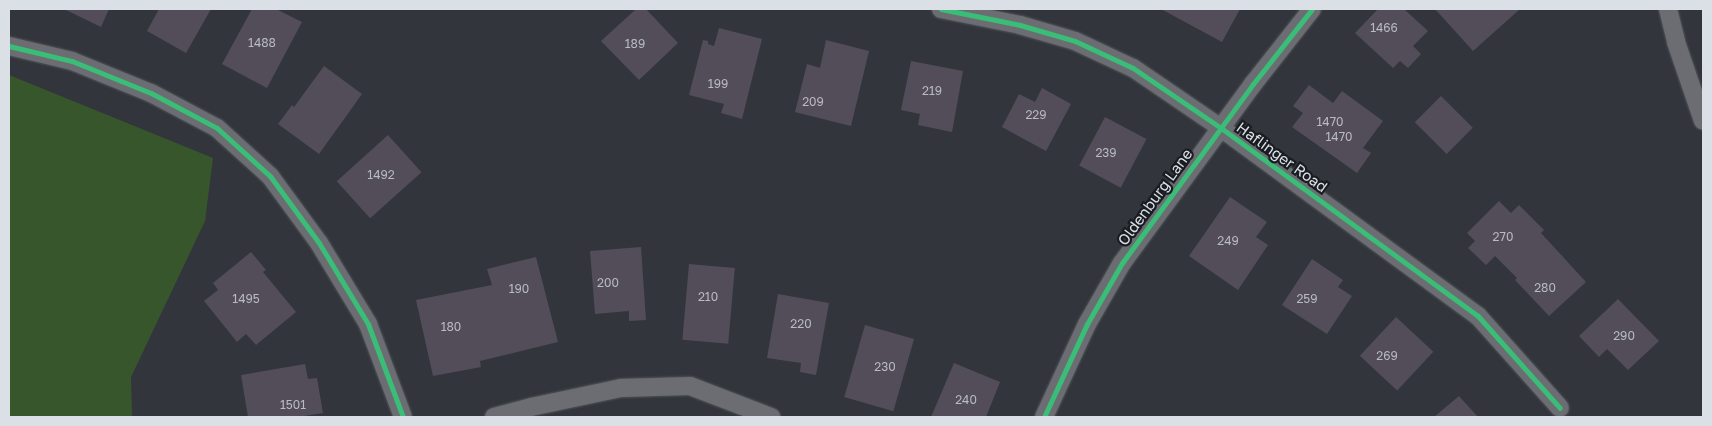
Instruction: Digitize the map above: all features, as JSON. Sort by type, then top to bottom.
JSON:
[{"type":"street","name":"Haflinger Road","points":[[941,9],[1020,25],[1075,41],[1133,68],[1221,128],[1478,316],[1560,408]]},
{"type":"street","name":"Oldenburg Lane","points":[[1044,417],[1087,324],[1122,263],[1221,128],[1312,9]]},
{"type":"street","points":[[1668,9],[1676,42],[1703,121]]},
{"type":"street","points":[[9,46],[72,61],[151,93],[217,128],[270,176],[319,243],[368,324],[403,417]]},
{"type":"street","points":[[494,417],[531,407],[621,388],[690,386],[771,417]]},
{"type":"green space","points":[[9,75],[213,158],[205,221],[131,377],[132,417],[9,417]]},
{"type":"building","points":[[64,9],[109,9],[101,27]]},
{"type":"building","points":[[159,9],[211,9],[186,53],[147,31]]},
{"type":"building","points":[[252,9],[276,9],[302,22],[267,88],[222,64]]},
{"type":"building","points":[[636,9],[646,9],[678,43],[639,80],[601,41]]},
{"type":"building","points":[[1161,9],[1240,9],[1222,42]]},
{"type":"building","points":[[1378,9],[1404,9],[1428,31],[1413,46],[1421,54],[1408,68],[1400,61],[1393,68],[1355,33]]},
{"type":"building","points":[[1435,9],[1520,9],[1473,51]]},
{"type":"building","points":[[719,28],[762,39],[742,119],[721,113],[724,104],[689,95],[703,40],[708,41],[708,44],[714,46]]},
{"type":"building","points":[[826,40],[869,51],[851,126],[795,112],[807,64],[820,68]]},
{"type":"building","points":[[911,61],[963,71],[952,132],[918,125],[920,114],[901,110]]},
{"type":"building","points":[[324,66],[362,94],[319,154],[278,124],[292,105],[294,107]]},
{"type":"building","points":[[1309,85],[1333,103],[1342,91],[1383,121],[1363,148],[1371,153],[1357,173],[1292,127],[1303,113],[1293,106]]},
{"type":"building","points":[[1042,88],[1071,104],[1046,151],[1002,127],[1019,94],[1035,102]]},
{"type":"building","points":[[1441,96],[1473,128],[1447,154],[1415,122]]},
{"type":"building","points":[[1105,117],[1146,139],[1121,188],[1079,166]]},
{"type":"building","points":[[388,135],[421,172],[370,218],[337,181]]},
{"type":"building","points":[[1230,197],[1267,222],[1256,237],[1268,245],[1238,290],[1189,256]]},
{"type":"building","points":[[1499,201],[1511,213],[1519,205],[1544,230],[1541,233],[1586,282],[1549,316],[1515,280],[1517,278],[1495,256],[1486,265],[1468,248],[1475,241],[1467,233]]},
{"type":"building","points":[[641,247],[646,320],[629,321],[629,311],[595,314],[590,251]]},
{"type":"building","points":[[251,252],[266,270],[263,272],[296,312],[256,345],[246,334],[237,342],[204,301],[218,290],[213,283]]},
{"type":"building","points":[[536,257],[558,342],[480,361],[481,367],[433,376],[416,300],[492,285],[487,269]]},
{"type":"building","points":[[1312,259],[1343,280],[1338,287],[1352,296],[1327,334],[1282,305]]},
{"type":"building","points":[[689,264],[735,268],[728,344],[682,340]]},
{"type":"building","points":[[778,294],[829,303],[816,375],[800,372],[801,363],[767,358]]},
{"type":"building","points":[[1618,299],[1659,341],[1628,370],[1607,349],[1599,357],[1579,336]]},
{"type":"building","points":[[1396,317],[1433,352],[1397,391],[1360,356]]},
{"type":"building","points":[[865,325],[914,339],[893,411],[844,397]]},
{"type":"building","points":[[954,363],[1000,382],[986,417],[931,417]]},
{"type":"building","points":[[305,364],[308,379],[317,378],[323,413],[298,417],[248,417],[241,375]]},
{"type":"building","points":[[1459,396],[1478,417],[1434,417]]},
{"type":"cycle path","points":[[941,9],[1020,25],[1075,41],[1133,68],[1221,128],[1478,316],[1560,408]]},
{"type":"cycle path","points":[[1044,417],[1087,324],[1122,263],[1253,84],[1312,9]]},
{"type":"cycle path","points":[[9,46],[72,61],[151,93],[217,128],[270,176],[319,243],[368,324],[403,417]]}]
